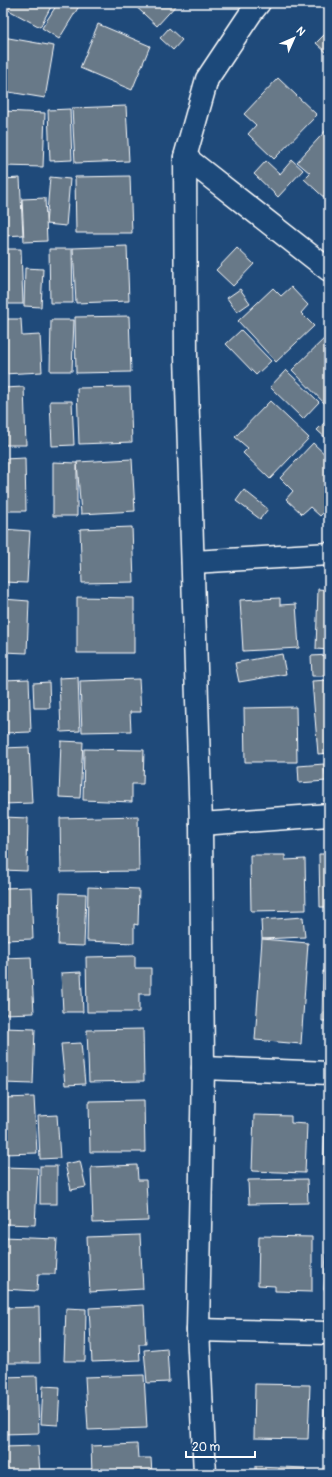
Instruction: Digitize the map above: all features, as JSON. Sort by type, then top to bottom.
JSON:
[{"type":"street","points":[[204,1474],[198,1330],[203,1068],[201,824],[186,356],[185,157],[207,79],[259,3]]},
{"type":"street","points":[[185,157],[329,270]]},
{"type":"street","points":[[192,562],[329,554]]},
{"type":"street","points":[[201,824],[329,815]]},
{"type":"street","points":[[203,1068],[329,1073]]},
{"type":"street","points":[[198,1330],[329,1333]]},
{"type":"building","points":[[3,3],[53,3],[40,27],[3,7]]},
{"type":"building","points":[[58,3],[81,3],[59,39],[42,28]]},
{"type":"building","points":[[132,3],[178,3],[157,26]]},
{"type":"building","points":[[98,24],[150,46],[132,90],[80,68]]},
{"type":"building","points":[[169,28],[182,40],[173,50],[160,38]]},
{"type":"building","points":[[329,30],[329,55],[316,43]]},
{"type":"building","points":[[3,37],[54,46],[45,98],[3,91]]},
{"type":"building","points":[[278,78],[317,115],[274,159],[248,134],[256,125],[244,114]]},
{"type":"building","points":[[126,106],[129,161],[75,163],[72,108]]},
{"type":"building","points":[[70,109],[72,160],[50,161],[48,110]]},
{"type":"building","points":[[3,111],[45,113],[43,167],[3,166]]},
{"type":"building","points":[[329,127],[329,202],[304,179],[310,173],[297,162]]},
{"type":"building","points":[[292,160],[303,170],[278,197],[254,174],[266,161],[280,174]]},
{"type":"building","points":[[130,176],[132,233],[76,233],[75,177]]},
{"type":"building","points":[[50,177],[70,179],[66,226],[46,224]]},
{"type":"building","points":[[20,178],[23,235],[3,236],[3,179]]},
{"type":"building","points":[[45,198],[47,241],[24,242],[22,199]]},
{"type":"building","points":[[127,246],[129,301],[76,303],[73,248]]},
{"type":"building","points":[[237,248],[254,264],[233,286],[216,270]]},
{"type":"building","points":[[3,249],[21,249],[23,304],[3,304]]},
{"type":"building","points":[[49,249],[72,249],[73,303],[50,303]]},
{"type":"building","points":[[25,268],[43,269],[41,307],[24,306]]},
{"type":"building","points":[[291,287],[308,305],[301,313],[314,326],[276,362],[238,321],[273,288],[281,296]]},
{"type":"building","points":[[240,289],[250,303],[237,312],[227,298]]},
{"type":"building","points":[[129,316],[131,372],[76,373],[75,317]]},
{"type":"building","points":[[3,319],[21,319],[22,336],[40,335],[42,372],[3,374]]},
{"type":"building","points":[[51,320],[74,320],[72,371],[50,371]]},
{"type":"building","points":[[241,330],[271,361],[256,375],[226,344]]},
{"type":"building","points":[[329,334],[329,408],[292,370]]},
{"type":"building","points":[[286,370],[319,402],[303,419],[270,387]]},
{"type":"building","points":[[24,387],[26,445],[3,445],[3,388]]},
{"type":"building","points":[[130,387],[132,442],[79,444],[77,388]]},
{"type":"building","points":[[50,401],[72,401],[74,445],[52,446]]},
{"type":"building","points":[[270,401],[309,438],[270,479],[243,453],[248,448],[235,437]]},
{"type":"building","points":[[329,418],[329,441],[317,430]]},
{"type":"building","points":[[313,443],[329,458],[329,507],[320,516],[310,507],[302,514],[286,499],[293,491],[280,478]]},
{"type":"building","points":[[25,458],[26,511],[3,511],[3,459]]},
{"type":"building","points":[[132,459],[135,511],[81,514],[77,462]]},
{"type":"building","points":[[53,462],[77,463],[77,516],[53,516]]},
{"type":"building","points":[[244,490],[268,509],[260,519],[236,501]]},
{"type":"building","points":[[132,527],[134,582],[82,583],[80,529]]},
{"type":"building","points":[[3,529],[30,531],[27,583],[3,582]]},
{"type":"building","points":[[318,589],[329,590],[329,650],[316,649]]},
{"type":"building","points":[[77,597],[134,598],[134,653],[77,653]]},
{"type":"building","points":[[280,598],[280,605],[296,604],[299,648],[243,651],[240,600]]},
{"type":"building","points":[[3,599],[29,601],[27,653],[3,652]]},
{"type":"building","points":[[282,654],[286,674],[239,682],[235,663]]},
{"type":"building","points":[[329,655],[329,676],[312,676],[311,656]]},
{"type":"building","points":[[78,677],[80,731],[61,732],[59,678]]},
{"type":"building","points":[[29,679],[31,732],[3,733],[3,680]]},
{"type":"building","points":[[139,679],[141,712],[130,712],[131,731],[82,732],[80,681]]},
{"type":"building","points":[[329,680],[329,753],[318,754],[312,681]]},
{"type":"building","points":[[49,682],[50,708],[34,708],[33,683]]},
{"type":"building","points":[[296,707],[297,762],[245,762],[244,708]]},
{"type":"building","points":[[61,741],[83,742],[80,798],[59,797]]},
{"type":"building","points":[[29,747],[32,803],[3,804],[3,748]]},
{"type":"building","points":[[84,749],[144,750],[143,784],[132,784],[132,802],[83,800]]},
{"type":"building","points":[[324,764],[326,781],[299,783],[298,766]]},
{"type":"building","points":[[138,816],[139,871],[61,872],[60,818]]},
{"type":"building","points":[[3,817],[28,818],[27,871],[3,870]]},
{"type":"building","points":[[319,854],[329,854],[329,907],[320,907]]},
{"type":"building","points":[[250,855],[285,855],[285,860],[305,859],[306,910],[251,911]]},
{"type":"building","points":[[31,887],[33,939],[3,940],[3,888]]},
{"type":"building","points":[[88,887],[139,889],[138,925],[134,924],[134,943],[87,941]]},
{"type":"building","points":[[60,893],[86,894],[84,946],[58,945]]},
{"type":"building","points":[[303,917],[305,937],[262,939],[261,920]]},
{"type":"building","points":[[262,939],[308,943],[301,1044],[255,1040]]},
{"type":"building","points":[[135,956],[135,968],[151,968],[151,994],[139,994],[139,1012],[87,1012],[86,957]]},
{"type":"building","points":[[31,957],[34,1013],[3,1014],[3,958]]},
{"type":"building","points":[[323,971],[329,971],[329,1021],[322,1021]]},
{"type":"building","points":[[81,972],[83,1012],[63,1012],[61,973]]},
{"type":"building","points":[[3,1028],[35,1029],[33,1084],[3,1083]]},
{"type":"building","points":[[143,1029],[144,1081],[89,1082],[87,1030]]},
{"type":"building","points":[[81,1043],[85,1084],[65,1085],[61,1044]]},
{"type":"building","points":[[34,1097],[37,1153],[3,1154],[3,1098]]},
{"type":"building","points":[[144,1100],[145,1152],[90,1152],[89,1101]]},
{"type":"building","points":[[57,1115],[60,1158],[40,1159],[38,1116]]},
{"type":"building","points":[[254,1115],[291,1116],[291,1123],[307,1124],[305,1173],[252,1171]]},
{"type":"building","points":[[325,1118],[329,1118],[329,1174],[323,1173]]},
{"type":"building","points":[[80,1161],[86,1187],[71,1190],[65,1164]]},
{"type":"building","points":[[137,1165],[138,1180],[146,1180],[148,1221],[93,1223],[91,1167]]},
{"type":"building","points":[[40,1166],[57,1166],[57,1204],[40,1204]]},
{"type":"building","points":[[3,1167],[38,1168],[35,1225],[3,1224]]},
{"type":"building","points":[[307,1179],[308,1203],[249,1204],[248,1180]]},
{"type":"building","points":[[140,1235],[143,1289],[90,1292],[87,1237]]},
{"type":"building","points":[[327,1235],[329,1235],[329,1290],[324,1290]]},
{"type":"building","points":[[259,1236],[312,1237],[312,1292],[275,1291],[275,1286],[258,1285]]},
{"type":"building","points":[[3,1237],[57,1239],[55,1274],[38,1274],[37,1291],[3,1289]]},
{"type":"building","points":[[144,1305],[146,1344],[139,1344],[140,1360],[92,1362],[89,1308]]},
{"type":"building","points":[[39,1307],[40,1363],[3,1363],[3,1308]]},
{"type":"building","points":[[66,1308],[86,1309],[85,1361],[64,1361]]},
{"type":"building","points":[[167,1348],[169,1382],[147,1383],[144,1350]]},
{"type":"building","points":[[144,1375],[147,1428],[88,1430],[85,1377]]},
{"type":"building","points":[[37,1376],[39,1433],[3,1434],[3,1377]]},
{"type":"building","points":[[255,1384],[310,1385],[308,1439],[254,1438]]},
{"type":"building","points":[[325,1384],[329,1384],[329,1439],[323,1439]]},
{"type":"building","points":[[43,1386],[60,1387],[58,1425],[41,1424]]},
{"type":"building","points":[[137,1444],[138,1458],[151,1458],[152,1474],[92,1474],[91,1446]]},
{"type":"building","points":[[38,1446],[40,1474],[3,1474],[3,1447]]},
{"type":"building","points":[[256,1466],[305,1468],[305,1474],[256,1474]]}]
